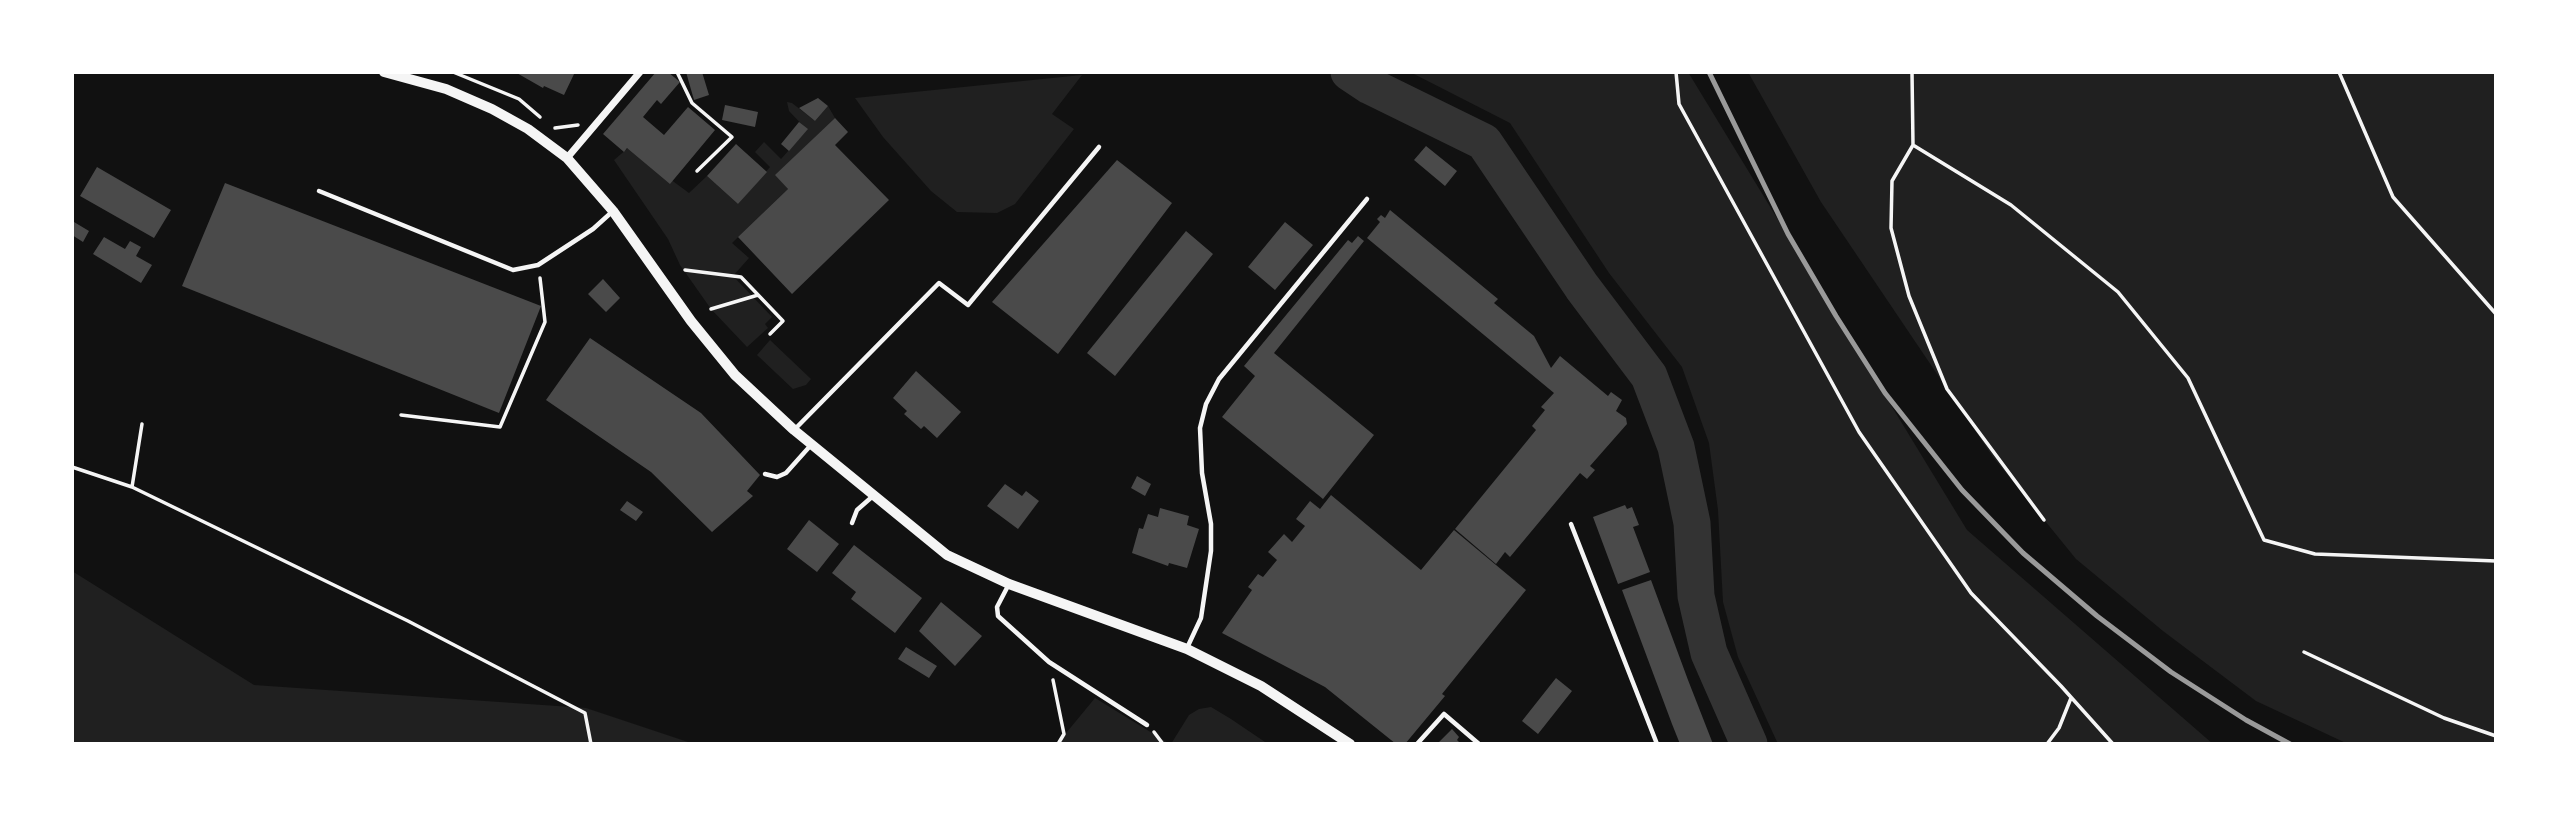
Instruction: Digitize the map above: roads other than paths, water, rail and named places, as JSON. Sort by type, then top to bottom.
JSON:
[{"type":"street","points":[[384,72],[446,89],[492,109],[528,129],[567,158],[613,211],[691,321],[735,375],[794,430],[947,555],[1009,584],[1187,649],[1261,686],[1350,744]]},
{"type":"street","points":[[567,158],[640,72]]},
{"type":"lane","points":[[794,430],[836,384],[939,283],[968,305],[1099,147]]},
{"type":"lane","points":[[319,191],[513,270],[538,265],[593,229],[613,211]]},
{"type":"lane","points":[[1187,649],[1201,618],[1211,551],[1211,524],[1202,473],[1200,428],[1206,404],[1219,379],[1367,199]]},
{"type":"lane","points":[[765,474],[777,477],[786,473],[811,444]]},
{"type":"lane","points":[[852,523],[857,510],[873,496]]},
{"type":"lane","points":[[1571,524],[1657,744]]},
{"type":"lane","points":[[1009,584],[998,607],[998,616],[1049,662],[1147,724]]},
{"type":"lane","points":[[1417,744],[1444,713],[1479,744]]},
{"type":"waterway","points":[[1349,72],[1370,86],[1484,142],[1582,287],[1649,376],[1676,447],[1692,523],[1696,596],[1709,653],[1749,744]]},
{"type":"railway","points":[[1709,72],[1788,234],[1836,316],[1885,393],[1962,490],[2023,553],[2097,616],[2171,672],[2246,720],[2290,744]]}]
